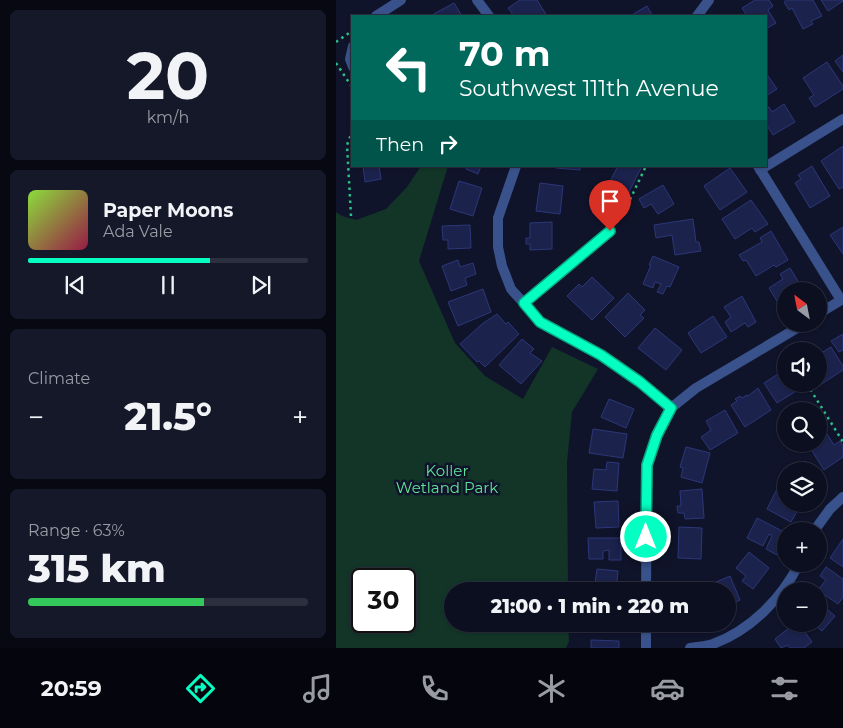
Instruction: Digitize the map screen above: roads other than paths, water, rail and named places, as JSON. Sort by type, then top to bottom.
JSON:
[{"type":"street","points":[[378,15],[400,0]]},
{"type":"street","points":[[478,0],[487,15]]},
{"type":"street","points":[[698,15],[709,0]]},
{"type":"street","points":[[767,163],[843,119]]},
{"type":"street","points":[[516,167],[498,218],[498,247],[510,288],[540,322],[601,355],[640,382],[671,408]]},
{"type":"street","points":[[759,168],[842,300],[827,309]]},
{"type":"street","points":[[524,303],[610,231]]},
{"type":"street","points":[[646,582],[647,465],[657,435],[671,408],[696,388],[790,332]]},
{"type":"street","points":[[821,522],[830,509],[843,497]]},
{"type":"street","points":[[690,648],[713,644],[738,630],[762,613],[777,598],[794,572]]},
{"type":"street","points":[[646,632],[646,648]]},
{"type":"lane","points":[[351,50],[349,58],[351,64]]},
{"type":"park label","name":"Koller Wetland Park","points":[[447,478]]}]
